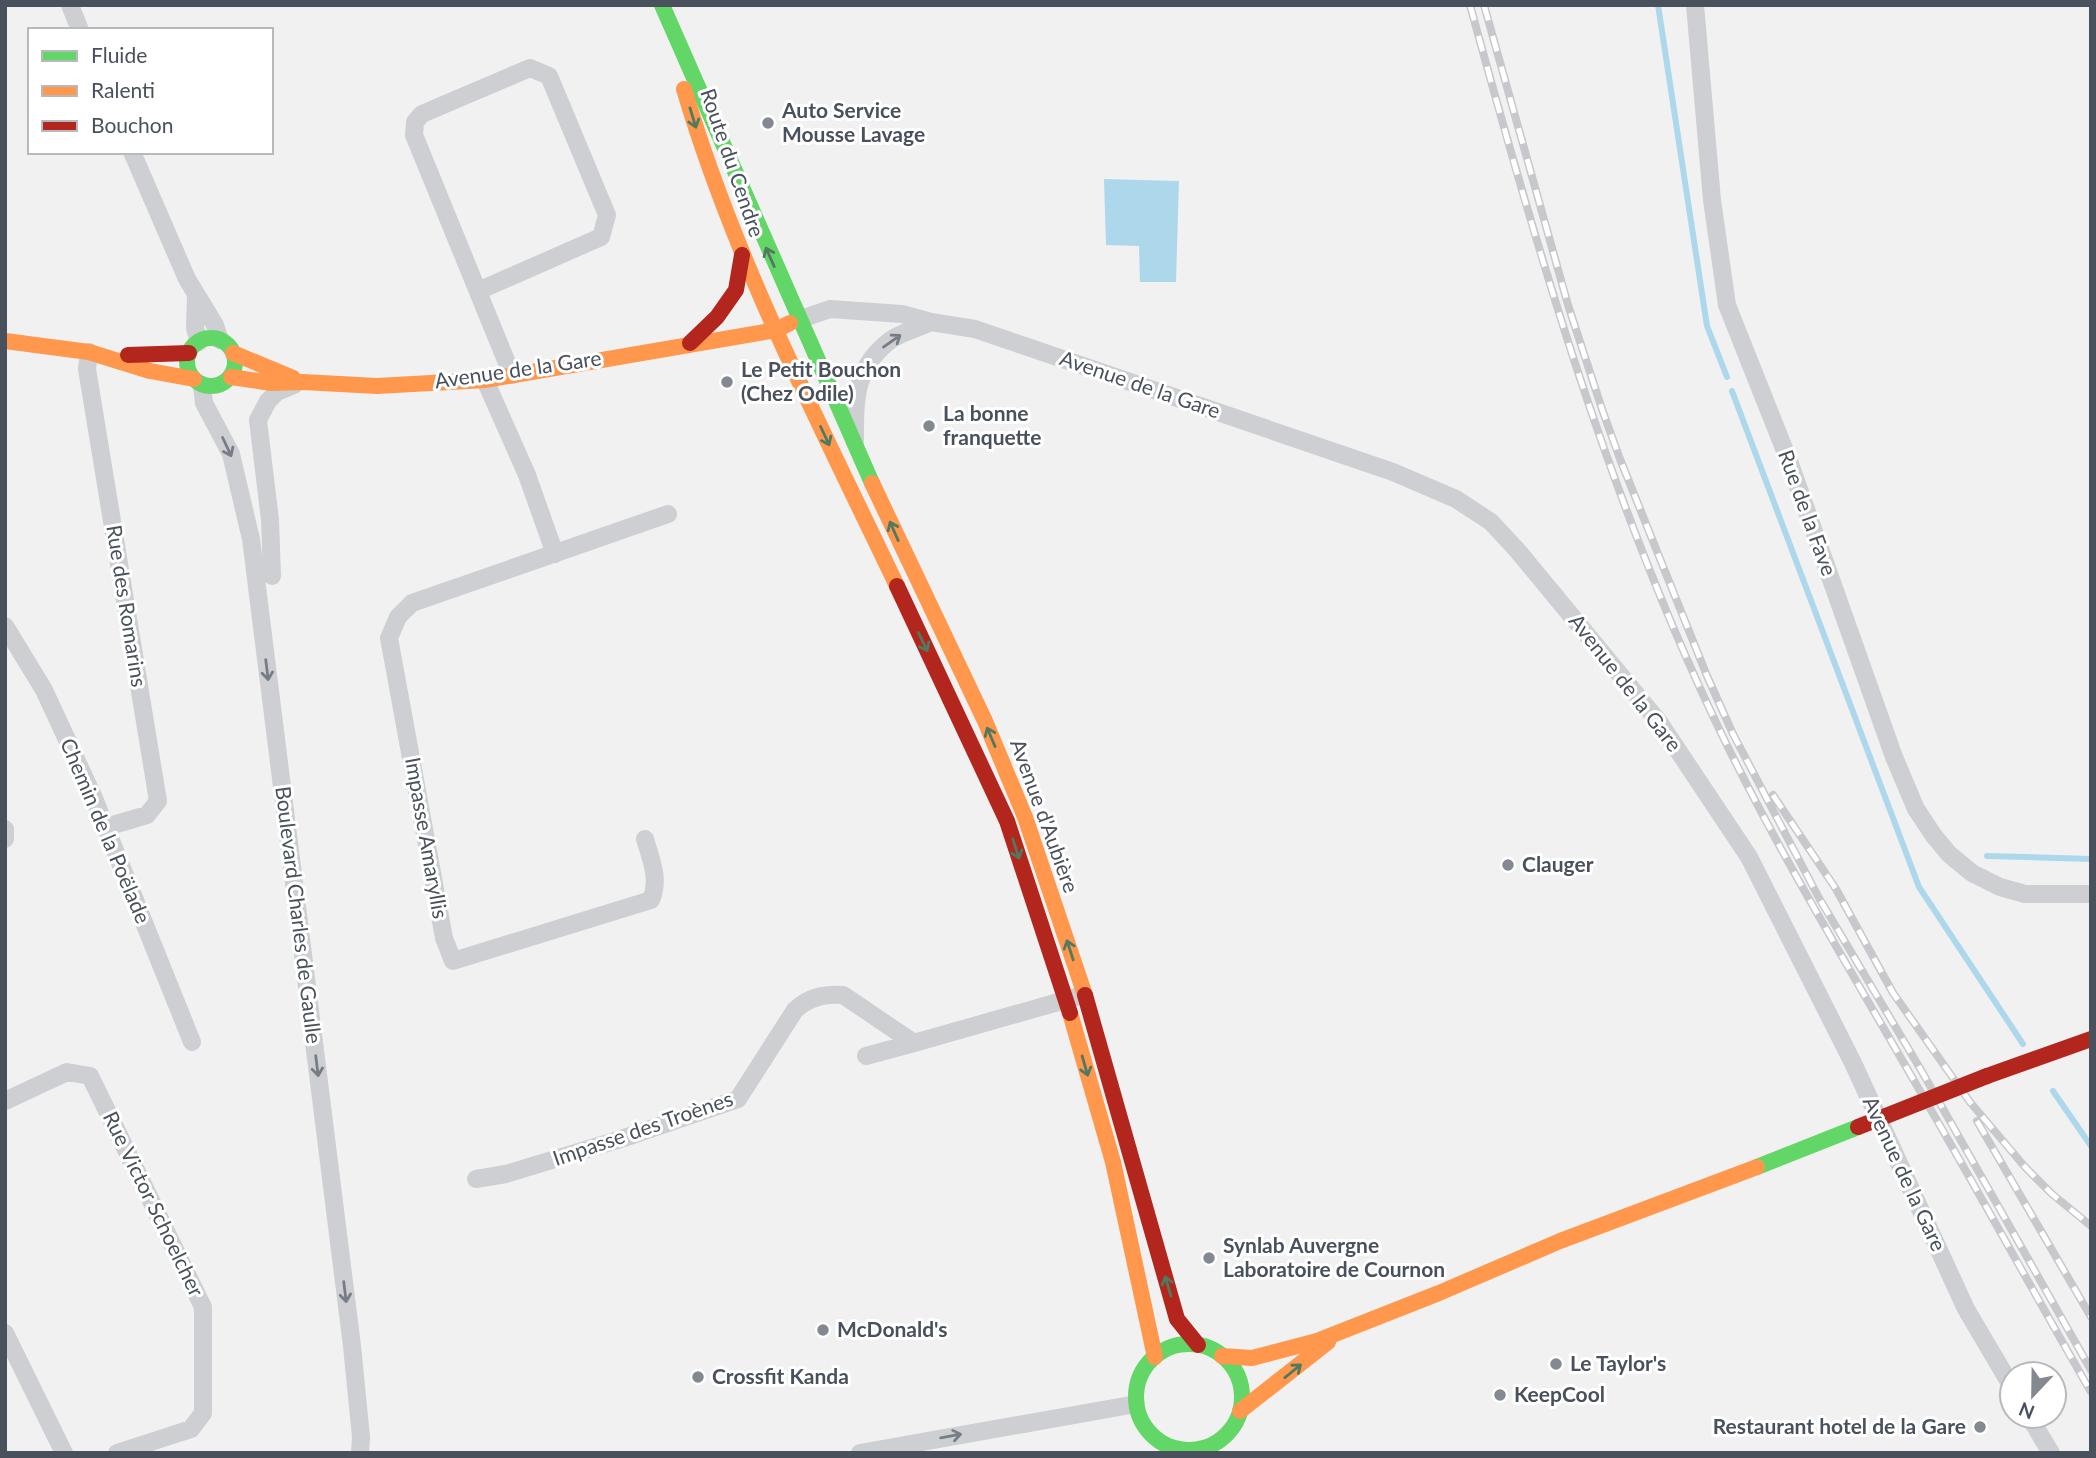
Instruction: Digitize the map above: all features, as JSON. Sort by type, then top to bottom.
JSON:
[{"type":"main road","name":"Route du Cendre","points":[[661,5],[694,123],[742,255],[776,330]]},
{"type":"main road","name":"Route du Cendre","points":[[661,5],[798,320]]},
{"type":"main road","points":[[690,343],[717,317],[736,290],[742,255]]},
{"type":"main road","name":"Avenue de la Gare","points":[[231,377],[271,383],[377,386],[485,380],[776,330],[798,320]]},
{"type":"main road","name":"Avenue d'Aubière","points":[[798,320],[910,567],[988,727],[1014,791],[1085,995],[1177,1320],[1198,1345]]},
{"type":"main road","name":"Avenue d'Aubière","points":[[776,330],[1007,821],[1066,1000],[1113,1162],[1155,1356]]},
{"type":"main road","points":[[5,341],[96,354],[150,371],[221,385],[231,377],[235,366],[227,347],[213,338],[194,347],[96,354]]},
{"type":"main road","points":[[194,347],[188,369],[198,382]]},
{"type":"main road","name":"Avenue de la Gare","points":[[227,347],[303,382]]},
{"type":"main road","points":[[1344,1329],[1240,1411],[1219,1446],[1171,1450],[1146,1429],[1136,1404],[1138,1382],[1155,1356],[1175,1346],[1198,1345],[1222,1356],[1252,1358],[1317,1341],[1344,1329],[1439,1293],[1560,1241],[1690,1195],[1987,1076],[2091,1039]]},
{"type":"main road","points":[[1222,1356],[1237,1375],[1241,1387],[1240,1411]]},
{"type":"street","points":[[70,5],[79,28]]},
{"type":"street","name":"Rue de la Fave","points":[[1695,5],[1712,200],[1727,305],[1789,461],[1894,757],[1916,809],[1949,854],[1972,873],[2000,887],[2025,894],[2091,894]]},
{"type":"street","points":[[478,291],[601,237],[607,215],[549,76],[530,68],[422,114],[415,122],[414,135],[512,375]]},
{"type":"street","points":[[133,154],[196,296],[227,347]]},
{"type":"street","points":[[194,347],[196,296]]},
{"type":"street","name":"Avenue de la Gare","points":[[798,320],[830,309],[902,314],[975,329],[1393,472],[1456,499],[1491,522],[1659,722],[1749,857],[1853,1063],[1966,1309],[1998,1363]]},
{"type":"street","points":[[855,445],[855,394],[868,362],[892,339],[932,322]]},
{"type":"street","name":"Rue des Romarins","points":[[96,354],[88,369],[158,801],[147,816],[106,827]]},
{"type":"street","points":[[485,380],[527,475],[555,554]]},
{"type":"street","name":"Boulevard Charles de Gaulle","points":[[198,382],[204,403],[231,454],[251,539],[350,1332],[361,1437],[360,1453]]},
{"type":"street","points":[[272,576],[270,520],[258,421],[268,401],[277,392],[303,382]]},
{"type":"street","name":"Impasse Amaryllis","points":[[645,839],[656,876],[651,900],[453,961],[444,938],[389,638],[398,617],[412,603],[668,514]]},
{"type":"street","name":"Chemin de la Poëlade","points":[[5,626],[44,690],[106,827],[192,1042]]},
{"type":"street","points":[[5,829],[5,839]]},
{"type":"street","name":"Impasse des Troènes","points":[[476,1180],[506,1174],[621,1139],[738,1100],[795,1010],[806,1000],[829,994],[843,995],[914,1042]]},
{"type":"street","points":[[866,1056],[1085,995]]},
{"type":"street","name":"Rue Victor Schoelcher","points":[[5,1101],[67,1072],[90,1076],[203,1307],[203,1413],[191,1429],[117,1453]]},
{"type":"street","points":[[5,1333],[64,1453]]},
{"type":"street","points":[[860,1453],[1136,1404]]},
{"type":"street","points":[[2037,1430],[2051,1453]]},
{"type":"water","points":[[1104,179],[1179,181],[1176,282],[1140,282],[1139,246],[1106,245]]},
{"type":"waterway","points":[[1658,5],[1707,326],[1727,377]]},
{"type":"waterway","points":[[1732,391],[1919,887],[2023,1044]]},
{"type":"waterway","points":[[1987,856],[2091,859]]},
{"type":"waterway","points":[[2053,1091],[2091,1146]]},
{"type":"railway","points":[[1470,5],[1522,192],[1580,377],[1611,469],[1682,649],[1744,780],[1790,864],[2091,1392]]},
{"type":"railway","points":[[1484,5],[1568,305],[1603,412],[1707,676],[1733,734],[1819,898],[1921,1070],[2091,1370]]},
{"type":"railway","points":[[1773,795],[1836,889],[1893,993],[1970,1102],[2025,1167],[2052,1194],[2091,1226]]},
{"type":"railway","points":[[1977,1121],[2091,1317]]},
{"type":"traffic: fast","points":[[662,5],[872,483]]},
{"type":"traffic: fast","points":[[211,338],[228,345],[235,362],[228,379],[211,386],[194,379],[187,362],[194,345],[211,338]]},
{"type":"traffic: fast","points":[[1757,1167],[1858,1127]]},
{"type":"traffic: fast","points":[[1189,1344],[1209,1348],[1226,1360],[1238,1377],[1242,1397],[1238,1417],[1226,1434],[1209,1446],[1189,1450],[1169,1446],[1152,1434],[1140,1417],[1136,1397],[1140,1377],[1152,1360],[1169,1348],[1189,1344]]},
{"type":"traffic: slow","points":[[684,89],[728,217],[754,280],[809,403],[897,586]]},
{"type":"traffic: slow","points":[[231,377],[271,383],[377,386],[485,380],[776,330],[790,323]]},
{"type":"traffic: slow","points":[[5,341],[89,352],[150,371],[194,379]]},
{"type":"traffic: slow","points":[[233,353],[293,378]]},
{"type":"traffic: slow","points":[[872,483],[985,721],[1025,817],[1085,995]]},
{"type":"traffic: slow","points":[[1070,1013],[1113,1162],[1155,1357]]},
{"type":"traffic: slow","points":[[1222,1356],[1252,1358],[1317,1341],[1560,1241],[1757,1167]]},
{"type":"traffic: slow","points":[[1240,1411],[1328,1342]]},
{"type":"traffic: jam","points":[[690,343],[717,317],[736,290],[742,255]]},
{"type":"traffic: jam","points":[[128,355],[189,353]]},
{"type":"traffic: jam","points":[[897,586],[1007,821],[1070,1013]]},
{"type":"traffic: jam","points":[[1085,995],[1177,1319],[1198,1345]]},
{"type":"traffic: jam","points":[[1987,1076],[2091,1039]]},
{"type":"traffic: jam","points":[[1858,1127],[1987,1076]]},
{"type":"place","name":"Auto Service Mousse Lavage","points":[[768,123]]},
{"type":"place","name":"Le Petit Bouchon (Chez Odile)","points":[[727,382]]},
{"type":"place","name":"La bonne franquette","points":[[929,426]]},
{"type":"place","name":"Clauger","points":[[1508,865]]},
{"type":"place","name":"Synlab Auvergne Laboratoire de Cournon","points":[[1209,1258]]},
{"type":"place","name":"McDonald's","points":[[823,1330]]},
{"type":"place","name":"Le Taylor's","points":[[1556,1364]]},
{"type":"place","name":"Crossfit Kanda","points":[[698,1377]]},
{"type":"place","name":"KeepCool","points":[[1500,1395]]},
{"type":"place","name":"Restaurant hotel de la Gare","points":[[1980,1427]]}]
